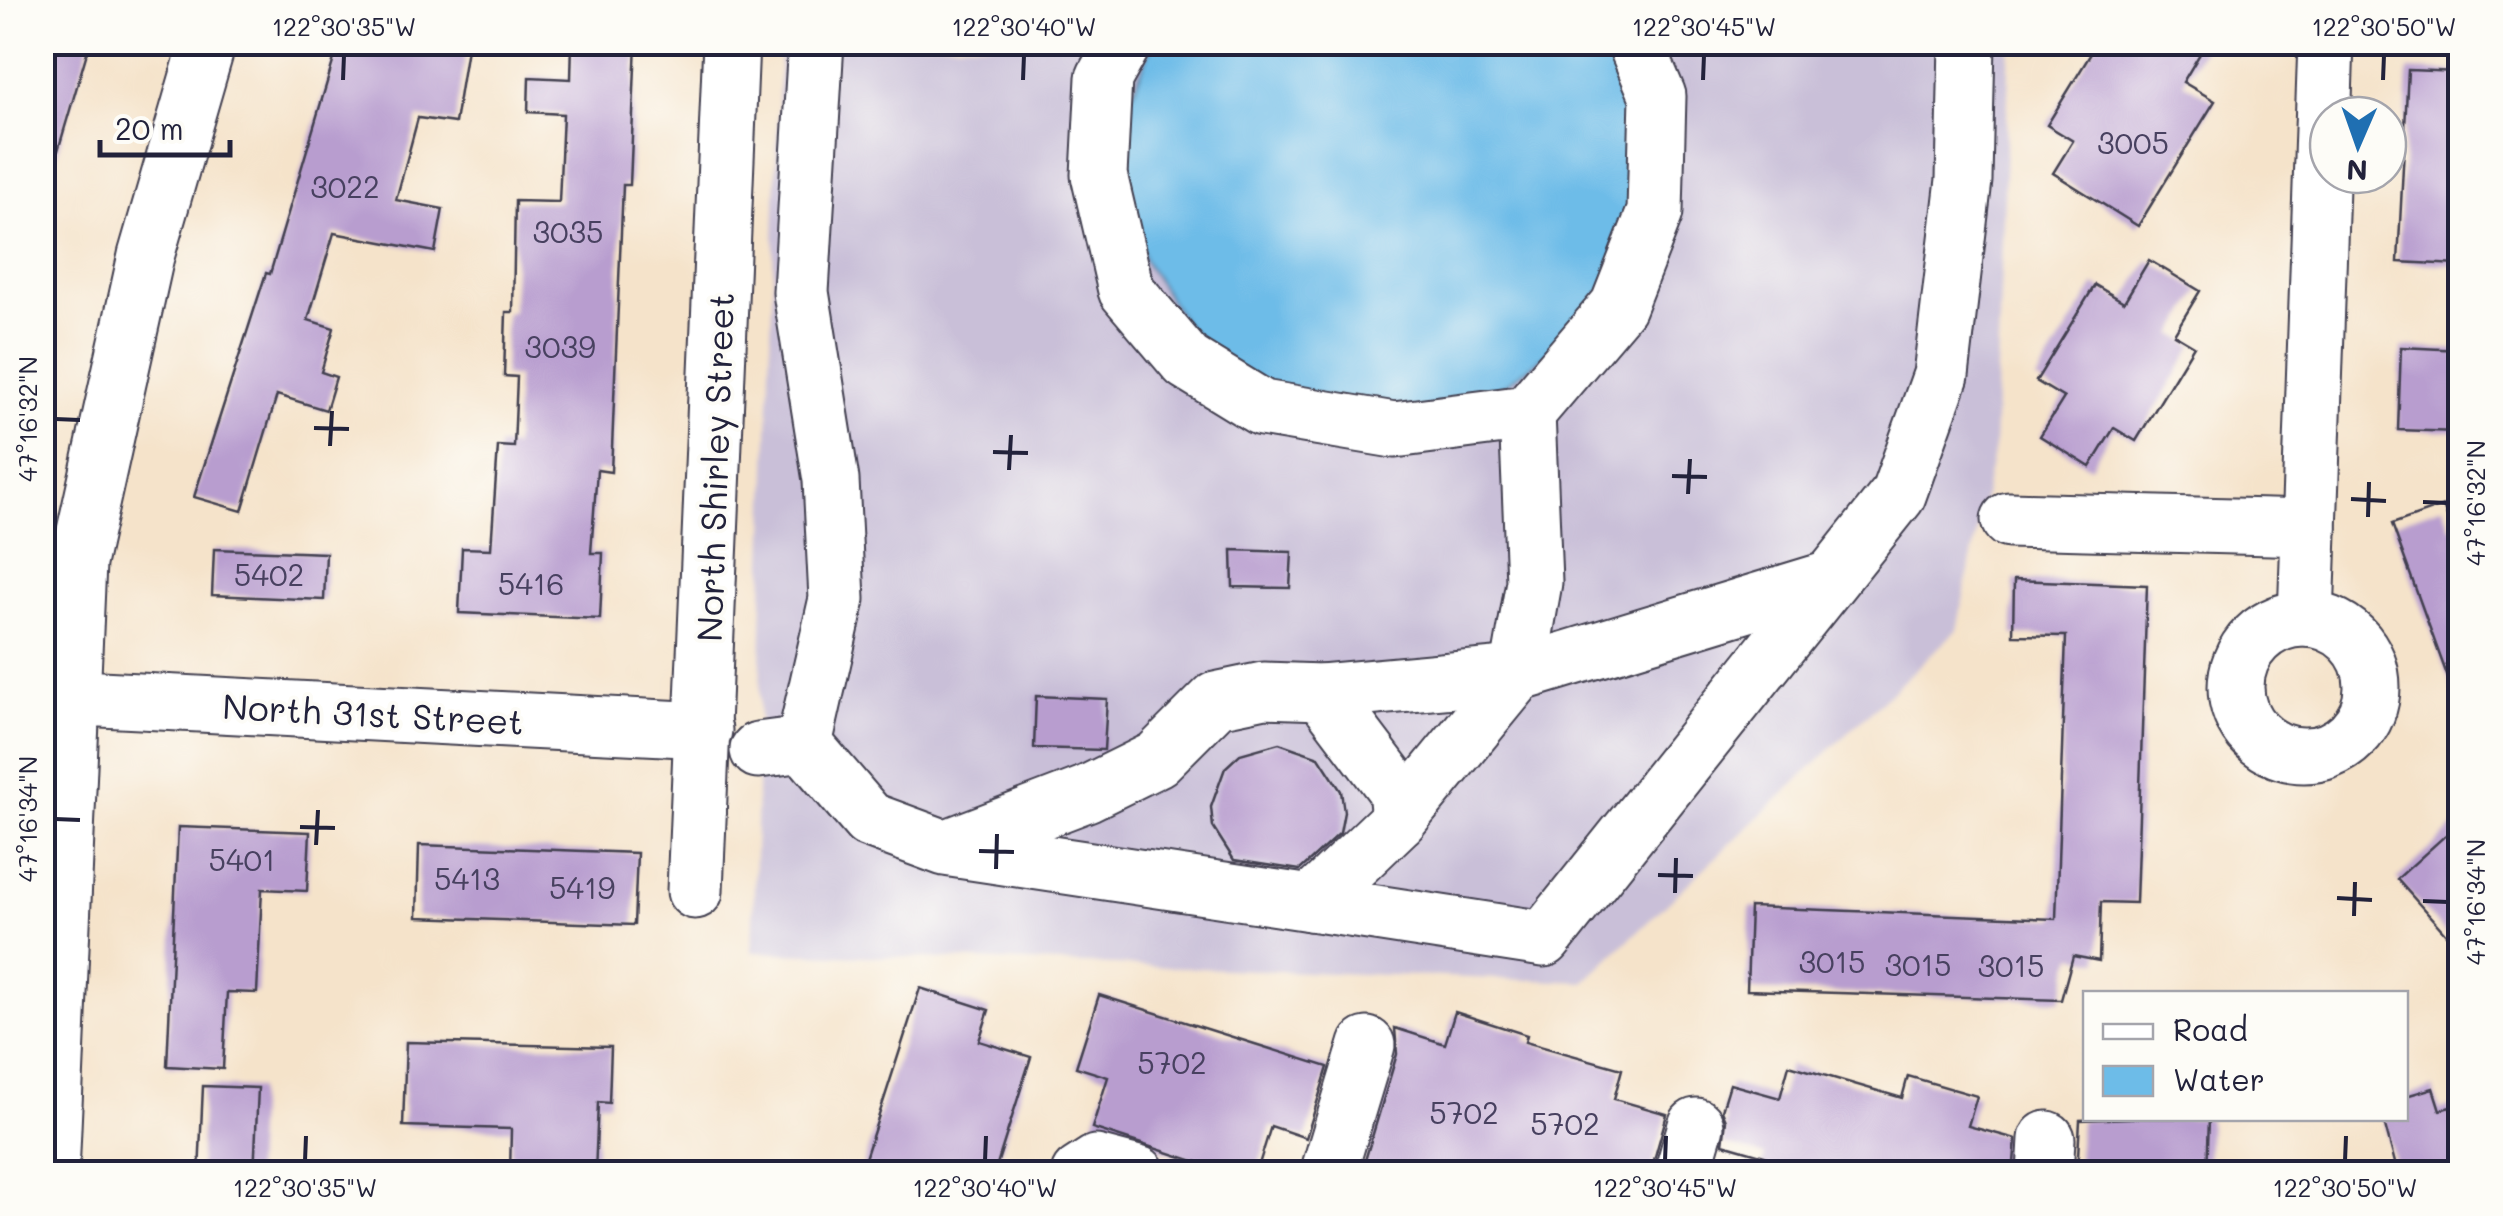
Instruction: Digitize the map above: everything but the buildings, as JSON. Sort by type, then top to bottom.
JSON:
[{"type":"street","points":[[51,1174],[56,696],[91,491],[146,256],[208,42]]},
{"type":"street","name":"North Shirley Street","points":[[695,890],[730,42]]},
{"type":"street","points":[[816,42],[801,292],[831,480],[837,599],[781,747],[870,820],[945,848],[1544,939],[1898,494],[1941,374],[1964,180],[1966,42]]},
{"type":"street","points":[[1124,42],[1104,78],[1098,175],[1126,290],[1187,362],[1262,408],[1394,430],[1527,413],[1618,306],[1655,212],[1658,96],[1635,42]]},
{"type":"street","points":[[2306,619],[2326,42]]},
{"type":"street","points":[[1312,904],[1398,819],[1518,674],[1534,582],[1527,413]]},
{"type":"street","points":[[2009,520],[2310,528]]},
{"type":"street","points":[[945,848],[1086,794],[1158,758],[1216,700],[1264,690],[1322,692],[1518,674],[1830,579]]},
{"type":"street","points":[[1322,692],[1396,790],[1398,819]]},
{"type":"street","name":"North 31st Street","points":[[56,696],[704,730]]},
{"type":"street","points":[[1328,1174],[1367,1045]]},
{"type":"street","points":[[1079,1174],[1096,1163],[1138,1174]]},
{"type":"shaded area","points":[[780,43],[2010,43],[1994,448],[1957,630],[1584,982],[752,952]]},
{"type":"water","points":[[1153,42],[1611,43],[1633,87],[1642,176],[1621,263],[1571,337],[1498,390],[1411,415],[1252,382],[1189,330],[1144,260],[1124,181],[1130,99]]}]
